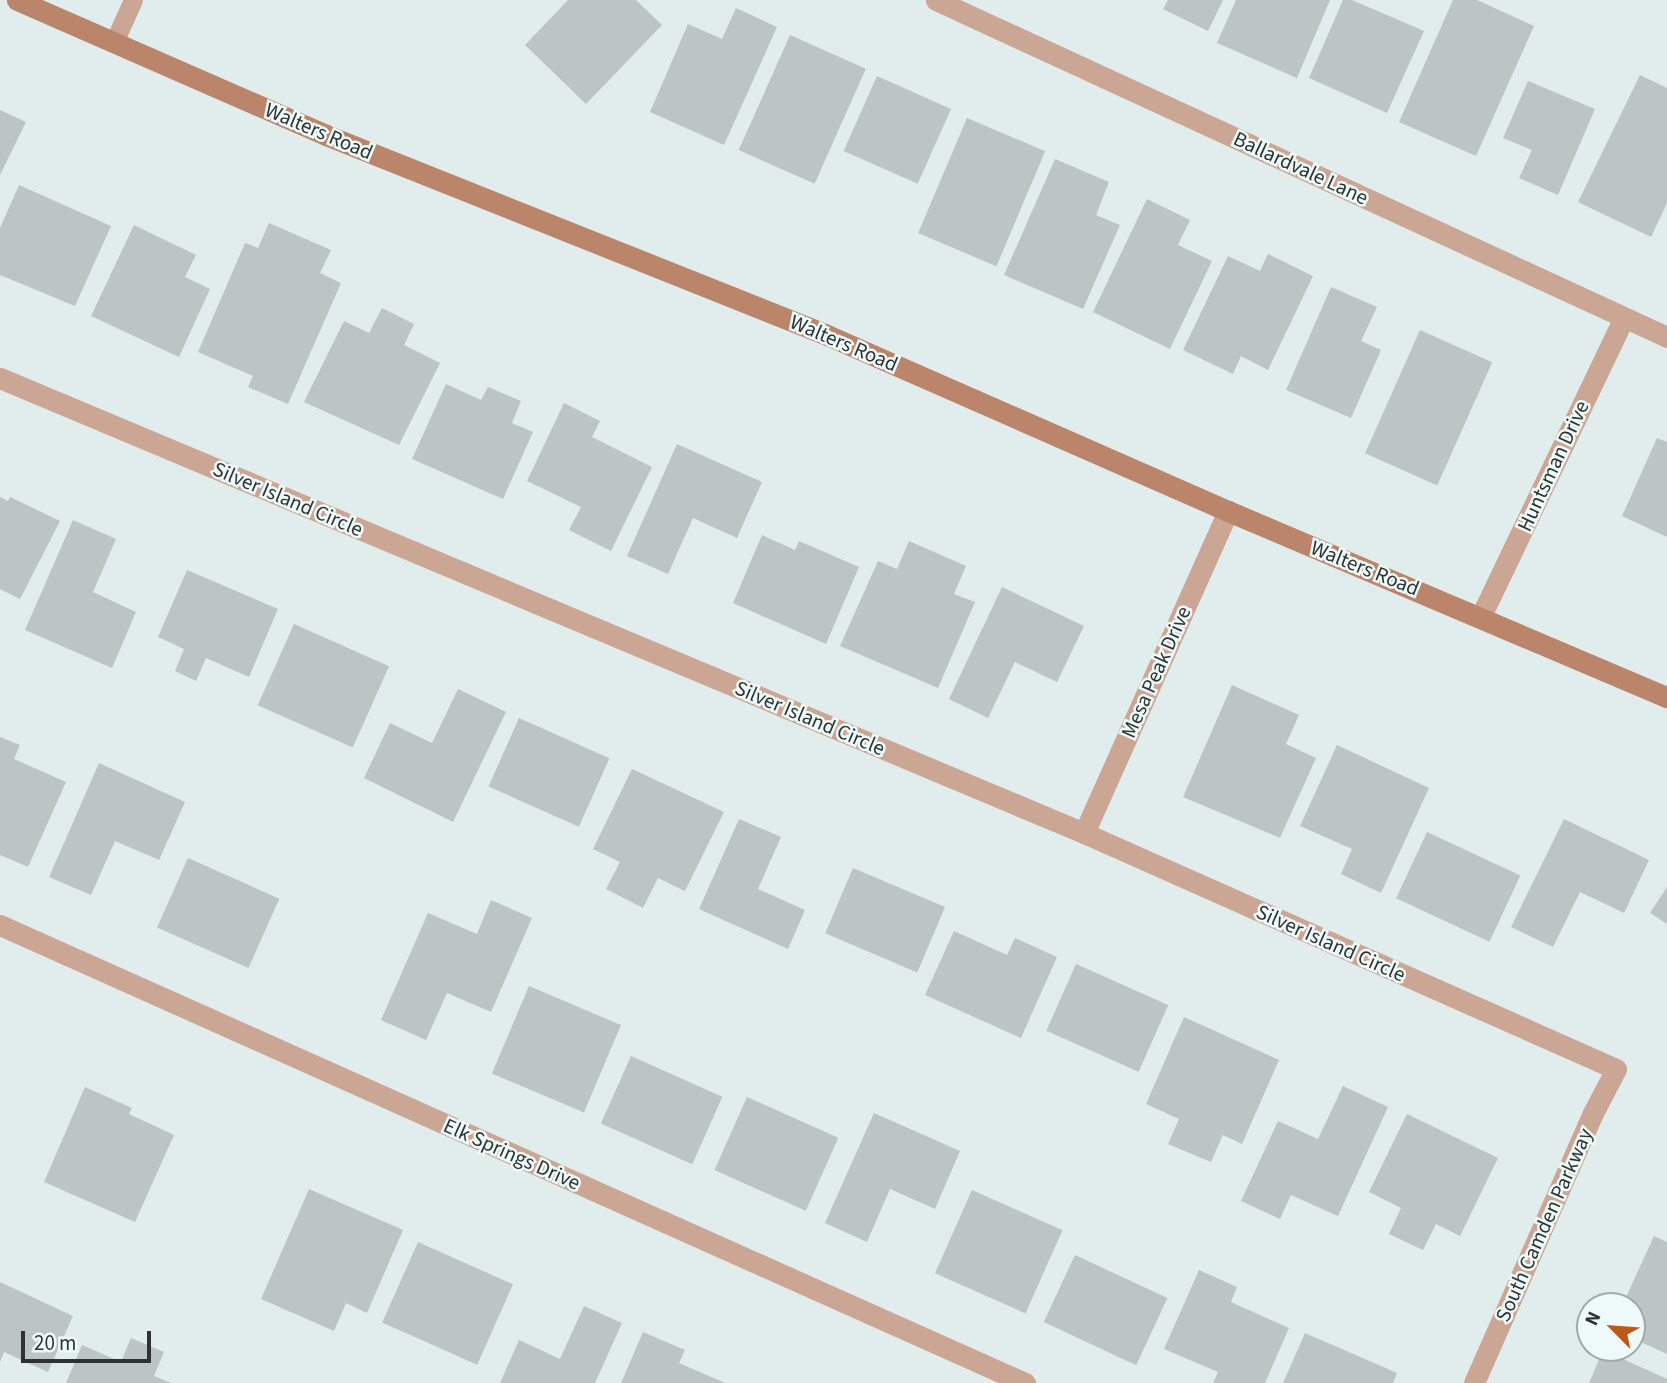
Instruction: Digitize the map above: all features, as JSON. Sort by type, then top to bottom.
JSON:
[{"type":"street","name":"Walters Road","points":[[17,0],[326,135],[827,335],[1227,511],[1481,616],[1667,697]]},
{"type":"street","name":"Ballardvale Lane","points":[[936,0],[1667,337]]},
{"type":"street","name":"Huntsman Drive","points":[[1481,616],[1624,317]]},
{"type":"street","name":"Silver Island Circle","points":[[0,378],[1084,833],[1616,1069]]},
{"type":"street","name":"Mesa Peak Drive","points":[[1084,833],[1227,511]]},
{"type":"street","name":"Elk Springs Drive","points":[[0,925],[1025,1383]]},
{"type":"street","name":"South Camden Parkway","points":[[1474,1383],[1593,1114],[1616,1069]]},
{"type":"lane","points":[[114,42],[133,0]]},
{"type":"building","points":[[568,0],[636,0],[662,25],[586,104],[525,45]]},
{"type":"building","points":[[1168,0],[1223,0],[1208,31],[1163,9]]},
{"type":"building","points":[[1236,0],[1330,0],[1297,78],[1217,43]]},
{"type":"building","points":[[1343,0],[1352,0],[1424,31],[1387,113],[1309,78]]},
{"type":"building","points":[[1453,0],[1477,0],[1534,26],[1476,156],[1399,122]]},
{"type":"building","points":[[736,8],[777,27],[724,145],[650,112],[688,24],[722,39]]},
{"type":"building","points":[[790,35],[866,69],[815,184],[739,150]]},
{"type":"building","points":[[1640,75],[1667,88],[1667,203],[1651,237],[1578,202]]},
{"type":"building","points":[[877,76],[951,109],[918,184],[844,151]]},
{"type":"building","points":[[1528,81],[1595,109],[1558,195],[1519,178],[1532,150],[1503,138]]},
{"type":"building","points":[[0,110],[26,122],[0,175]]},
{"type":"building","points":[[967,118],[1045,151],[996,266],[918,233]]},
{"type":"building","points":[[1055,159],[1109,182],[1096,215],[1120,225],[1083,309],[1004,275]]},
{"type":"building","points":[[19,185],[111,226],[75,306],[0,275],[0,228]]},
{"type":"building","points":[[1147,199],[1190,220],[1178,245],[1212,261],[1170,349],[1093,312]]},
{"type":"building","points":[[269,223],[331,250],[320,273],[341,283],[288,404],[248,387],[253,376],[198,352],[245,243],[258,248]]},
{"type":"building","points":[[134,225],[196,255],[185,277],[210,289],[179,357],[91,316]]},
{"type":"building","points":[[1268,254],[1313,276],[1268,370],[1241,356],[1233,374],[1183,350],[1228,256],[1260,271]]},
{"type":"building","points":[[1331,287],[1377,307],[1361,341],[1381,350],[1351,418],[1286,390]]},
{"type":"building","points":[[382,308],[414,324],[404,345],[440,363],[399,445],[304,402],[344,321],[369,333]]},
{"type":"building","points":[[1420,330],[1492,362],[1437,485],[1365,453]]},
{"type":"building","points":[[446,384],[481,400],[488,387],[521,401],[512,423],[533,432],[503,499],[412,459]]},
{"type":"building","points":[[564,403],[600,421],[592,437],[652,467],[611,551],[569,530],[581,507],[527,481]]},
{"type":"building","points":[[1657,438],[1667,442],[1667,537],[1622,516]]},
{"type":"building","points":[[677,444],[762,482],[737,538],[693,518],[668,574],[627,556]]},
{"type":"building","points":[[0,497],[8,501],[10,497],[60,521],[20,599],[0,589]]},
{"type":"building","points":[[73,520],[116,539],[93,592],[136,612],[112,668],[25,630]]},
{"type":"building","points":[[762,535],[795,550],[799,541],[859,567],[826,644],[733,603]]},
{"type":"building","points":[[909,541],[966,566],[954,594],[975,602],[938,688],[840,646],[878,561],[897,569]]},
{"type":"building","points":[[187,570],[278,609],[249,677],[206,658],[196,681],[175,671],[184,649],[158,637]]},
{"type":"building","points":[[1002,587],[1084,626],[1057,682],[1015,662],[988,718],[949,699]]},
{"type":"building","points":[[294,624],[389,666],[353,748],[258,705]]},
{"type":"building","points":[[1232,685],[1299,715],[1286,744],[1316,758],[1280,838],[1183,797]]},
{"type":"building","points":[[458,689],[506,712],[453,822],[364,778],[390,723],[432,743]]},
{"type":"building","points":[[519,718],[609,758],[579,827],[488,787]]},
{"type":"building","points":[[0,737],[20,745],[14,759],[66,782],[28,867],[0,855]]},
{"type":"building","points":[[1337,745],[1429,788],[1381,893],[1341,874],[1352,849],[1300,826]]},
{"type":"building","points":[[99,763],[185,802],[159,860],[115,841],[91,895],[49,877]]},
{"type":"building","points":[[632,769],[724,812],[685,891],[658,878],[643,908],[606,889],[620,862],[593,849]]},
{"type":"building","points":[[739,819],[781,837],[758,889],[805,910],[788,949],[699,909]]},
{"type":"building","points":[[1564,819],[1649,860],[1624,913],[1580,892],[1553,947],[1511,927]]},
{"type":"building","points":[[1427,832],[1520,876],[1489,942],[1396,898]]},
{"type":"building","points":[[188,858],[279,899],[248,968],[157,927]]},
{"type":"building","points":[[853,868],[945,907],[917,972],[825,933]]},
{"type":"building","points":[[1667,887],[1667,924],[1650,913]]},
{"type":"building","points":[[491,900],[532,918],[491,1012],[447,993],[426,1040],[381,1020],[428,913],[477,934]]},
{"type":"building","points":[[954,931],[1007,955],[1015,938],[1057,957],[1021,1038],[925,995]]},
{"type":"building","points":[[1076,964],[1168,1005],[1139,1072],[1046,1031]]},
{"type":"building","points":[[529,986],[621,1025],[584,1113],[492,1073]]},
{"type":"building","points":[[1184,1017],[1279,1060],[1242,1144],[1223,1135],[1211,1162],[1168,1144],[1179,1119],[1146,1104]]},
{"type":"building","points":[[631,1056],[722,1097],[692,1164],[601,1124]]},
{"type":"building","points":[[1343,1086],[1388,1107],[1338,1216],[1291,1195],[1280,1219],[1241,1201],[1278,1121],[1318,1139]]},
{"type":"building","points":[[85,1087],[132,1108],[129,1114],[174,1135],[135,1222],[44,1182]]},
{"type":"building","points":[[747,1097],[838,1138],[806,1211],[714,1170]]},
{"type":"building","points":[[874,1113],[960,1151],[935,1209],[890,1189],[867,1242],[825,1223]]},
{"type":"building","points":[[1407,1114],[1498,1158],[1460,1236],[1436,1224],[1423,1250],[1389,1234],[1401,1208],[1369,1192]]},
{"type":"building","points":[[309,1189],[403,1230],[367,1313],[346,1303],[334,1331],[261,1299]]},
{"type":"building","points":[[972,1190],[1062,1230],[1025,1313],[935,1273]]},
{"type":"building","points":[[1654,1236],[1667,1242],[1667,1354],[1646,1344],[1646,1292],[1628,1292]]},
{"type":"building","points":[[418,1242],[513,1284],[477,1365],[382,1322]]},
{"type":"building","points":[[1075,1255],[1167,1298],[1136,1365],[1044,1322]]},
{"type":"building","points":[[1199,1270],[1237,1287],[1231,1302],[1289,1328],[1265,1383],[1213,1383],[1218,1372],[1164,1349]]},
{"type":"building","points":[[0,1282],[73,1316],[48,1372],[4,1352],[0,1362]]},
{"type":"building","points":[[584,1306],[622,1323],[595,1383],[500,1383],[519,1340],[560,1359]]},
{"type":"building","points":[[643,1332],[685,1350],[679,1363],[725,1383],[621,1383]]},
{"type":"building","points":[[1305,1333],[1397,1373],[1393,1383],[1283,1383]]},
{"type":"building","points":[[131,1338],[164,1352],[154,1376],[171,1383],[66,1383],[82,1345],[121,1362]]},
{"type":"building","points":[[1598,1362],[1629,1362],[1667,1379],[1667,1383],[1589,1383]]}]
